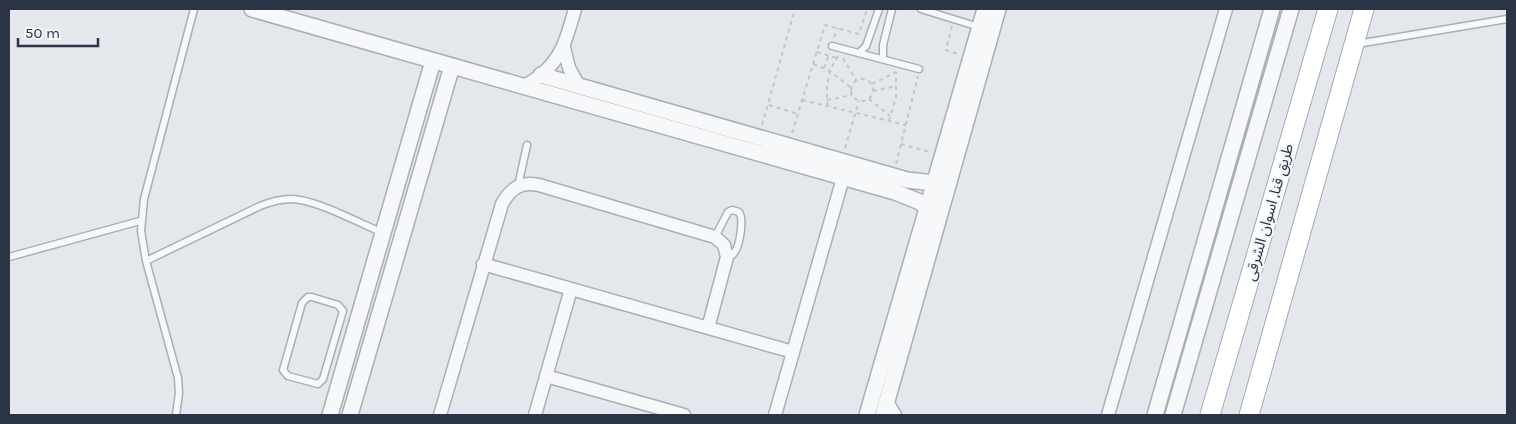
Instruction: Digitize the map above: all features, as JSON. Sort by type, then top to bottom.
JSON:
[{"type":"main road","name":"طريق قنا, اسوان الشرقى","points":[[1210,415],[1328,9]]},
{"type":"main road","points":[[1248,415],[1364,9]]},
{"type":"street","points":[[252,9],[901,194],[914,199],[938,219]]},
{"type":"street","points":[[522,87],[541,75],[554,62],[564,47],[575,9]]},
{"type":"street","points":[[895,415],[885,408],[938,219],[942,182],[985,9]]},
{"type":"street","points":[[867,415],[927,208],[942,182],[998,9]]},
{"type":"street","points":[[1108,415],[1226,9]]},
{"type":"street","points":[[1155,415],[1272,9]]},
{"type":"street","points":[[1173,415],[1290,9]]},
{"type":"street","points":[[564,47],[569,68],[579,86]]},
{"type":"street","points":[[330,415],[433,61]]},
{"type":"street","points":[[350,415],[452,66]]},
{"type":"street","points":[[541,75],[894,176],[916,181],[942,182]]},
{"type":"street","points":[[775,415],[843,178]]},
{"type":"street","points":[[440,415],[502,204],[511,190],[518,186],[539,185],[716,238],[724,246],[727,258],[708,328]]},
{"type":"street","points":[[483,264],[793,352]]},
{"type":"street","points":[[535,415],[571,289]]},
{"type":"street","points":[[546,376],[682,415]]},
{"type":"lane","points":[[176,415],[179,393],[178,378],[146,261],[140,221],[144,199],[194,9]]},
{"type":"lane","points":[[859,53],[866,46],[879,9]]},
{"type":"lane","points":[[883,59],[883,45],[892,9]]},
{"type":"lane","points":[[921,9],[979,27]]},
{"type":"lane","points":[[1354,44],[1507,19]]},
{"type":"lane","points":[[832,46],[919,69]]},
{"type":"lane","points":[[518,186],[527,145]]},
{"type":"lane","points":[[146,261],[260,206],[280,200],[291,199],[312,202],[383,233]]},
{"type":"lane","points":[[716,238],[728,212],[736,210],[739,212],[742,219],[737,247],[732,255],[727,258]]},
{"type":"lane","points":[[9,257],[140,221]]},
{"type":"lane","points":[[308,297],[341,307],[342,314],[333,346],[323,379],[318,384],[285,374],[284,366],[302,303],[308,297]]},
{"type":"lane","points":[[333,346],[349,350]]},
{"type":"path","points":[[758,137],[796,9]]},
{"type":"path","points":[[788,145],[825,25],[860,34],[867,9]]},
{"type":"path","points":[[954,19],[946,50],[959,54]]},
{"type":"path","points":[[817,52],[836,58]]},
{"type":"path","points":[[828,106],[826,90],[830,71],[840,53],[856,80]]},
{"type":"path","points":[[813,64],[830,71],[850,87],[852,95],[859,101]]},
{"type":"path","points":[[894,176],[919,69]]},
{"type":"path","points":[[872,84],[896,72],[896,97],[888,121]]},
{"type":"path","points":[[850,87],[856,80],[867,79],[872,84],[873,91],[869,98],[859,101]]},
{"type":"path","points":[[873,91],[897,86]]},
{"type":"path","points":[[827,100],[852,95]]},
{"type":"path","points":[[869,98],[890,117]]},
{"type":"path","points":[[802,100],[906,126]]},
{"type":"path","points":[[841,160],[859,101]]},
{"type":"path","points":[[768,105],[798,114]]},
{"type":"path","points":[[901,144],[931,152]]}]
